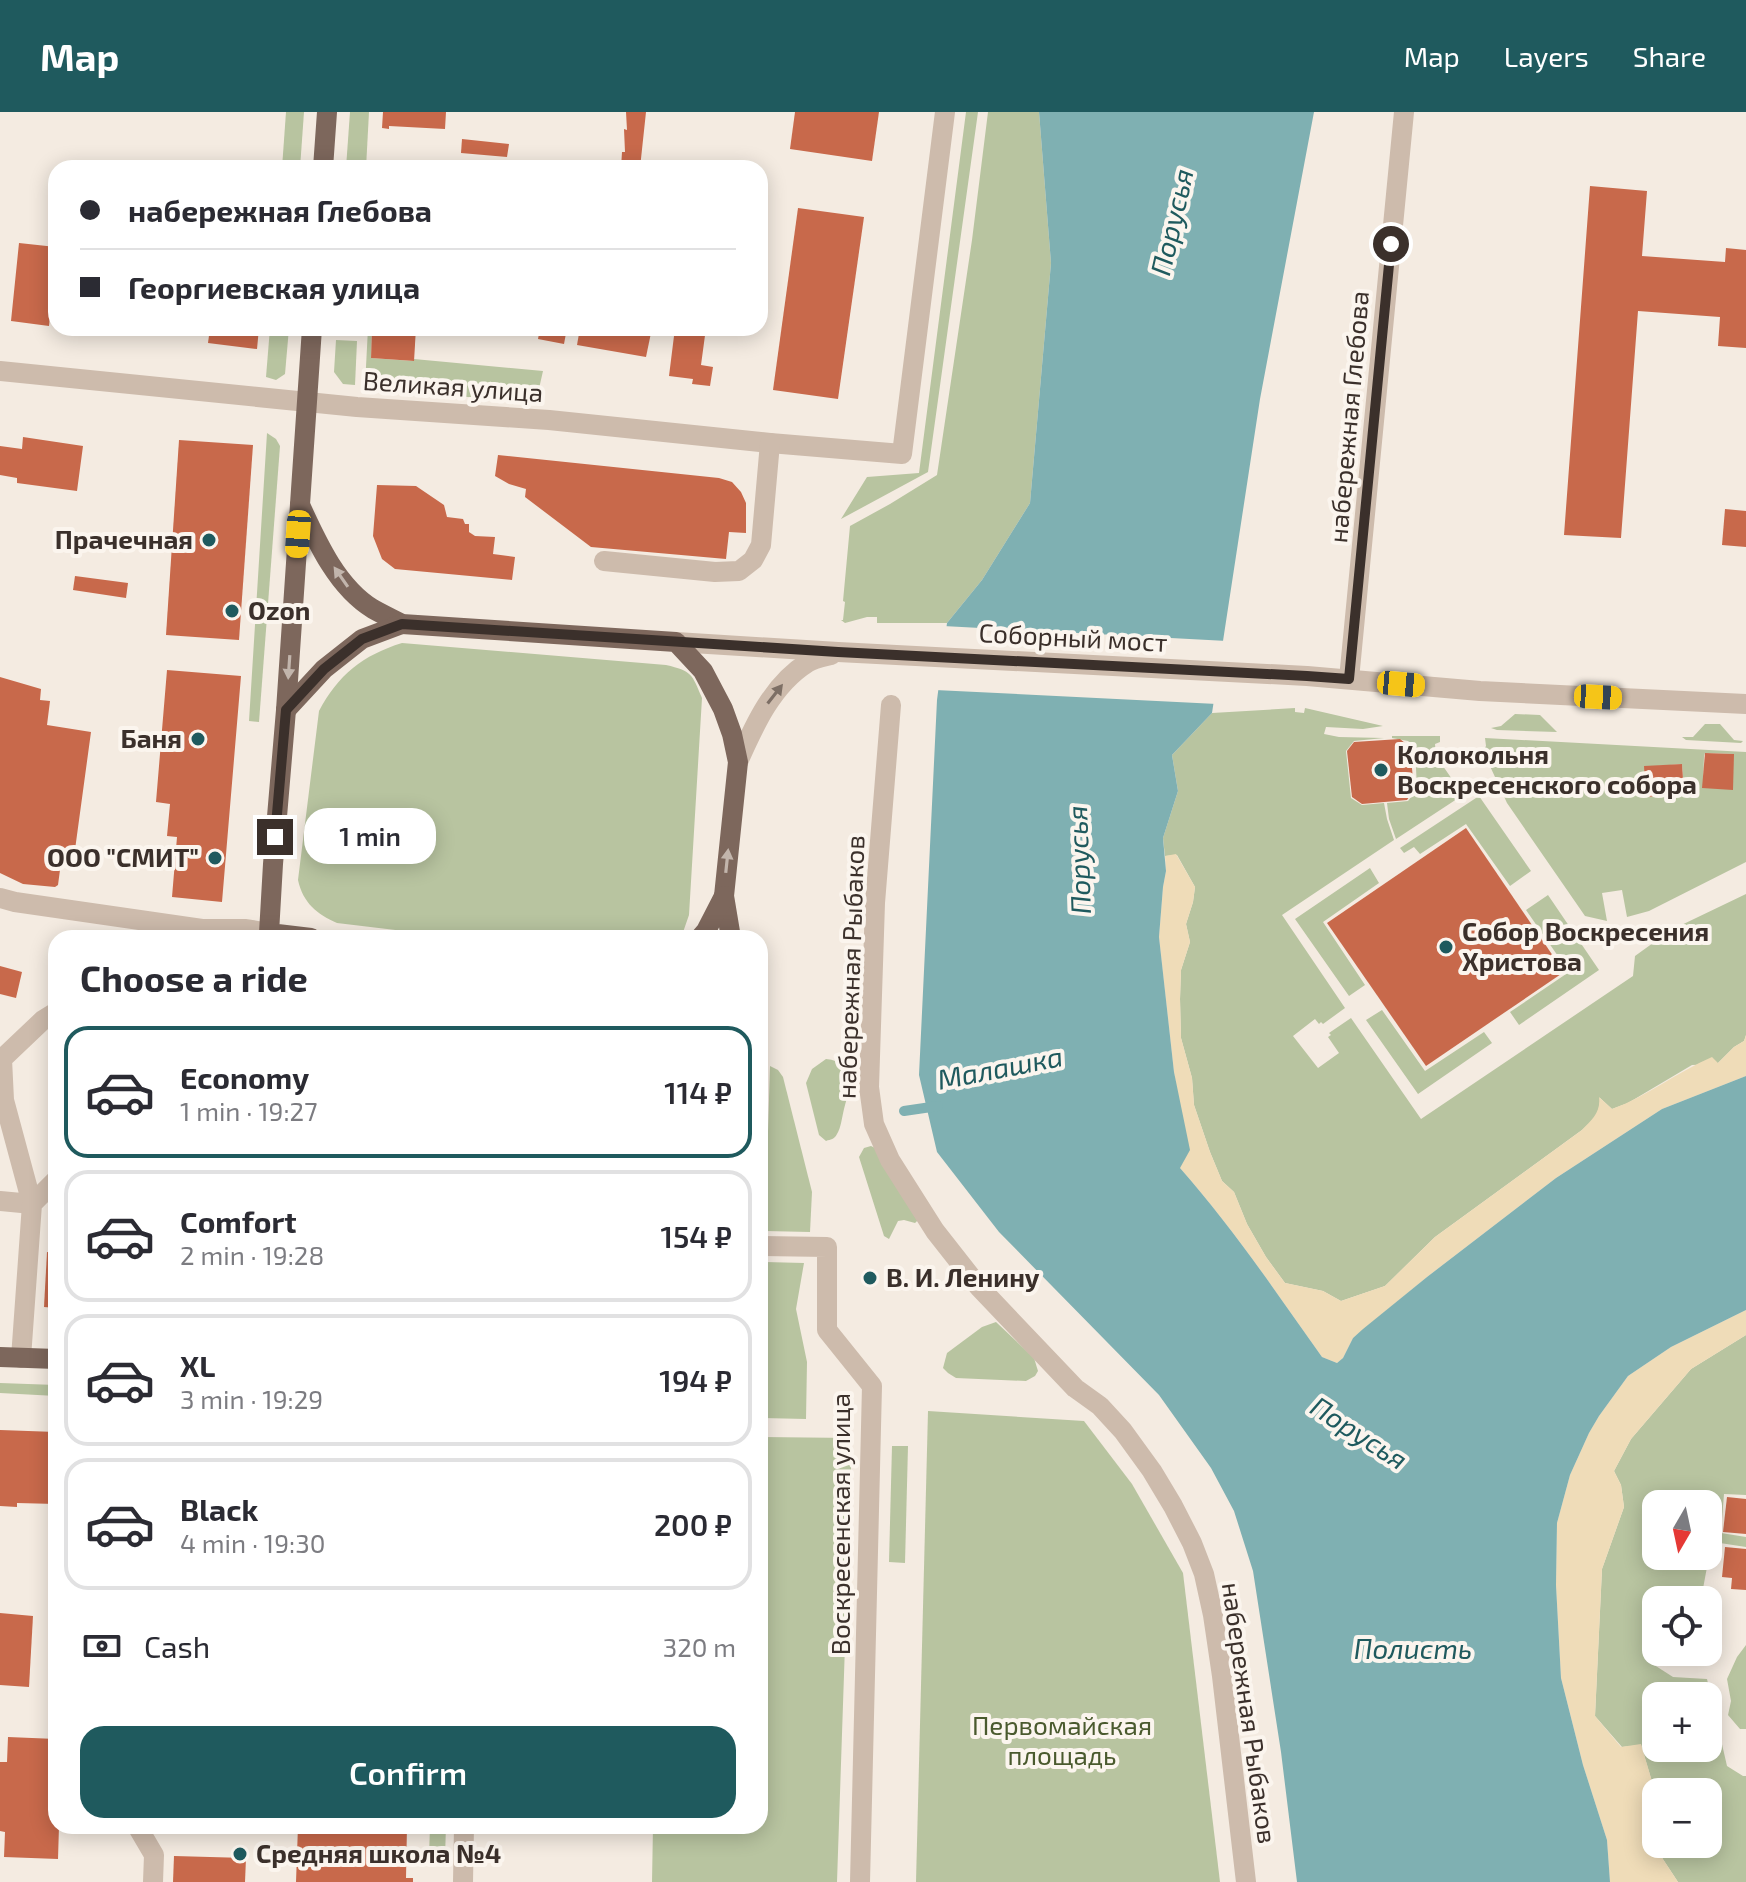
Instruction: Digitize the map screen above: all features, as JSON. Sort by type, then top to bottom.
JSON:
[{"type":"main road","points":[[324,160],[327,112]]},
{"type":"main road","points":[[269,930],[311,336]]},
{"type":"main road","points":[[300,505],[316,540],[347,587],[371,608],[402,624],[676,642],[703,671],[723,709],[738,762],[724,896],[730,930]]},
{"type":"main road","points":[[286,710],[324,669],[362,639],[402,624]]},
{"type":"main road","points":[[707,930],[724,896]]},
{"type":"main road","points":[[0,1357],[48,1359]]},
{"type":"street","name":"Великая улица","points":[[0,371],[307,402],[549,420],[902,454],[945,112]]},
{"type":"street","name":"набережная Глебова","points":[[1349,679],[1404,112]]},
{"type":"street","points":[[604,561],[715,572],[739,571],[753,560],[761,545],[770,443]]},
{"type":"street","name":"Соборный мост","points":[[676,642],[1307,676],[1480,691],[1746,704]]},
{"type":"street","points":[[738,762],[760,713],[786,681],[808,662],[838,652]]},
{"type":"street","name":"набережная Рыбаков","points":[[891,705],[875,903],[869,1087],[874,1124],[890,1160],[935,1231],[979,1287],[1075,1388],[1100,1406],[1123,1431],[1173,1506],[1192,1543],[1204,1574],[1213,1615],[1246,1882]]},
{"type":"street","points":[[0,898],[183,930]]},
{"type":"street","points":[[21,1358],[32,1204],[4,1100],[2,1059],[48,1017]]},
{"type":"street","points":[[32,1204],[48,1188]]},
{"type":"street","points":[[0,1201],[32,1204]]},
{"type":"street","name":"Воскресенская улица","points":[[768,1246],[827,1247],[827,1330],[872,1386],[860,1882]]},
{"type":"street","points":[[142,1834],[154,1855],[153,1882]]},
{"type":"street","points":[[463,1882],[464,1834]]},
{"type":"green space","points":[[286,112],[304,112],[301,160],[283,160]]},
{"type":"green space","points":[[350,112],[369,112],[366,160],[347,160]]},
{"type":"green space","points":[[966,112],[978,112],[928,472],[841,519],[867,477],[919,473]]},
{"type":"green space","points":[[988,112],[1039,112],[1051,263],[1030,503],[982,580],[947,623],[877,623],[877,617],[867,617],[845,623],[841,620],[850,526],[937,475]]},
{"type":"green space","points":[[269,336],[288,336],[285,374],[276,380],[266,377]]},
{"type":"green space","points":[[368,336],[372,336],[371,358],[543,371],[536,402],[370,390],[365,386]]},
{"type":"green space","points":[[336,340],[357,341],[355,385],[343,384],[334,372]]},
{"type":"green space","points":[[267,433],[280,446],[259,722],[249,721]]},
{"type":"green space","points":[[402,643],[666,665],[690,675],[702,698],[689,915],[684,930],[395,930],[337,923],[312,907],[303,895],[298,880],[319,711],[343,677],[364,660]]},
{"type":"green space","points":[[1295,708],[1295,712],[1304,713],[1305,708],[1383,726],[1363,729],[1326,727],[1324,734],[1384,738],[1354,741],[1346,751],[1351,798],[1362,805],[1384,803],[1394,840],[1282,915],[1345,1008],[1323,1024],[1315,1019],[1293,1036],[1318,1068],[1339,1053],[1328,1037],[1331,1035],[1329,1033],[1351,1018],[1421,1119],[1633,976],[1635,956],[1671,930],[1746,894],[1744,1041],[1717,1064],[1692,1065],[1628,1103],[1612,1109],[1600,1098],[1597,1112],[1582,1130],[1435,1237],[1385,1286],[1341,1301],[1323,1291],[1285,1283],[1247,1224],[1234,1192],[1222,1181],[1210,1152],[1194,1105],[1192,1078],[1181,1038],[1181,970],[1190,942],[1186,924],[1195,887],[1177,855],[1165,856],[1163,838],[1178,791],[1172,755],[1212,713]]},
{"type":"green space","points":[[1515,714],[1540,715],[1557,732],[1491,728],[1501,726]]},
{"type":"green space","points":[[1705,724],[1720,724],[1734,740],[1743,741],[1686,740],[1682,737],[1693,737]]},
{"type":"green space","points":[[1392,736],[1440,736],[1440,742],[1435,744],[1436,756],[1463,795],[1396,839],[1387,803],[1408,801],[1417,789],[1415,747]]},
{"type":"green space","points":[[1485,738],[1746,752],[1746,862],[1649,911],[1627,917],[1622,890],[1602,893],[1607,921],[1585,916],[1507,803],[1483,751]],"holes":[[[1705,753],[1734,754],[1703,787],[1704,756]],[[1682,764],[1684,794],[1646,797],[1645,767]]]},
{"type":"green space","points":[[1479,796],[1531,871],[1510,886],[1466,824],[1420,854],[1414,847],[1404,853],[1400,848]]},
{"type":"green space","points":[[1370,868],[1379,883],[1323,922],[1365,985],[1349,996],[1295,919]]},
{"type":"green space","points":[[1548,895],[1599,970],[1519,1025],[1510,1012],[1569,972],[1526,910]]},
{"type":"green space","points":[[1382,1010],[1425,1071],[1484,1032],[1492,1043],[1418,1094],[1366,1020]]},
{"type":"green space","points":[[826,1059],[843,1065],[849,1085],[838,1132],[826,1141],[819,1135],[806,1083],[812,1069]]},
{"type":"green space","points":[[770,1066],[783,1077],[812,1192],[810,1232],[768,1231]]},
{"type":"green space","points":[[871,1146],[918,1220],[915,1223],[898,1221],[889,1239],[884,1236],[859,1157],[864,1148]]},
{"type":"green space","points":[[768,1262],[804,1263],[796,1309],[807,1362],[806,1419],[768,1418]]},
{"type":"green space","points":[[996,1322],[1034,1358],[1038,1371],[1035,1376],[1026,1381],[956,1378],[943,1368],[947,1353],[982,1327]]},
{"type":"green space","points":[[1746,1335],[1746,1495],[1724,1494],[1722,1520],[1722,1490],[1642,1490],[1642,1570],[1706,1570],[1703,1586],[1642,1586],[1642,1666],[1656,1666],[1673,1677],[1707,1679],[1708,1682],[1642,1682],[1642,1748],[1641,1745],[1622,1747],[1595,1716],[1602,1569],[1624,1507],[1621,1485],[1614,1471],[1631,1439],[1691,1369]]},
{"type":"green space","points":[[0,1383],[48,1385],[48,1396],[0,1393]]},
{"type":"green space","name":"Первомайская площадь","points":[[928,1411],[1084,1421],[1132,1484],[1183,1573],[1220,1882],[916,1882]]},
{"type":"green space","points":[[768,1437],[852,1438],[837,1882],[652,1882],[653,1834],[768,1834]]},
{"type":"green space","points":[[892,1446],[908,1446],[905,1563],[889,1562]]},
{"type":"green space","points":[[1722,1533],[1746,1537],[1746,1547],[1722,1543]]},
{"type":"green space","points":[[1746,1645],[1746,1729],[1740,1729],[1728,1715],[1731,1701],[1727,1679]]},
{"type":"green space","points":[[1722,1744],[1727,1766],[1746,1776],[1746,1882],[1678,1882],[1662,1858],[1722,1858],[1722,1778],[1651,1778],[1646,1762],[1722,1762]]},
{"type":"green space","points":[[430,1834],[446,1834],[445,1857],[429,1856]]},
{"type":"sand","points":[[1176,854],[1195,887],[1186,924],[1190,942],[1181,970],[1180,999],[1181,1038],[1192,1078],[1194,1105],[1222,1181],[1234,1192],[1247,1224],[1285,1283],[1323,1291],[1341,1301],[1385,1286],[1435,1237],[1582,1130],[1597,1111],[1599,1097],[1612,1109],[1625,1104],[1712,1057],[1718,1063],[1744,1041],[1746,1035],[1746,1076],[1662,1109],[1556,1178],[1353,1338],[1337,1363],[1322,1357],[1236,1237],[1180,1168],[1179,1104],[1159,937],[1165,856]]},
{"type":"sand","points":[[1746,1310],[1746,1335],[1691,1369],[1631,1439],[1614,1471],[1621,1485],[1624,1507],[1602,1569],[1595,1716],[1621,1747],[1641,1744],[1642,1762],[1646,1762],[1651,1778],[1642,1778],[1642,1858],[1662,1858],[1678,1882],[1610,1882],[1607,1840],[1583,1765],[1561,1678],[1556,1585],[1557,1523],[1570,1475],[1599,1416],[1628,1376],[1671,1347]]},
{"type":"water","points":[[1039,112],[1314,112],[1260,399],[1212,713],[1172,755],[1178,791],[1163,838],[1166,871],[1159,937],[1174,1072],[1190,1150],[1180,1168],[1236,1237],[1322,1357],[1337,1363],[1353,1338],[1363,1329],[1556,1178],[1662,1109],[1746,1076],[1746,1310],[1671,1347],[1628,1376],[1589,1433],[1570,1475],[1557,1523],[1556,1585],[1561,1678],[1583,1765],[1607,1840],[1610,1882],[1297,1882],[1253,1571],[1234,1511],[1211,1468],[1159,1395],[999,1232],[937,1152],[919,1075],[937,700],[947,623],[982,580],[1030,503],[1051,263]]},
{"type":"pier","points":[[943,626],[1227,641],[1217,704],[935,690]]},
{"type":"building","points":[[383,112],[446,112],[445,129],[382,128]]},
{"type":"building","points":[[626,112],[646,112],[641,160],[622,160],[622,152],[625,152],[624,129],[627,130]]},
{"type":"building","points":[[795,112],[879,112],[872,161],[790,149]]},
{"type":"building","points":[[462,139],[509,144],[507,157],[461,153]]},
{"type":"building","points":[[1590,186],[1647,191],[1642,256],[1725,262],[1726,248],[1746,250],[1746,348],[1718,346],[1720,317],[1638,311],[1621,538],[1564,535]]},
{"type":"building","points":[[798,208],[864,217],[838,399],[773,390]]},
{"type":"building","points":[[19,243],[48,246],[48,326],[11,321]]},
{"type":"building","points":[[209,336],[258,336],[257,349],[208,343]]},
{"type":"building","points":[[372,336],[416,336],[414,361],[371,358]]},
{"type":"building","points":[[539,336],[566,336],[564,344],[538,339]]},
{"type":"building","points":[[579,336],[650,336],[646,357],[577,345]]},
{"type":"building","points":[[674,336],[705,336],[701,365],[713,367],[710,386],[692,384],[693,379],[669,376]]},
{"type":"building","points":[[23,437],[83,446],[77,491],[17,483],[17,478],[0,475],[0,446],[22,449]]},
{"type":"building","name":"Прачечная","points":[[179,440],[253,445],[239,640],[166,635]]},
{"type":"building","points":[[498,455],[719,478],[732,482],[746,503],[746,533],[729,532],[726,559],[591,547],[525,497],[526,489],[495,476]]},
{"type":"building","points":[[377,485],[416,486],[444,505],[447,517],[463,519],[465,524],[469,524],[469,532],[475,536],[495,537],[493,554],[515,557],[512,580],[395,569],[382,559],[373,536]]},
{"type":"building","points":[[1725,509],[1746,511],[1746,547],[1722,545]]},
{"type":"building","points":[[75,576],[128,583],[126,598],[73,590]]},
{"type":"building","name":"Баня","points":[[167,670],[241,676],[222,902],[172,897],[177,837],[167,836],[170,804],[156,802]]},
{"type":"building","points":[[0,677],[41,689],[40,700],[50,701],[47,725],[91,732],[74,857],[62,855],[58,885],[55,887],[23,884],[0,873]]},
{"type":"building","name":"Колокольня Воскресенского собора","points":[[1400,739],[1410,747],[1414,790],[1407,800],[1362,804],[1352,797],[1347,751],[1354,742]]},
{"type":"building","points":[[1705,753],[1734,754],[1733,790],[1702,788]]},
{"type":"building","points":[[1682,764],[1684,794],[1646,797],[1644,766]]},
{"type":"building","name":"Собор Воскресения Христова","points":[[1466,828],[1564,972],[1426,1066],[1327,923]]},
{"type":"building","points":[[0,966],[22,972],[16,998],[0,994]]},
{"type":"building","points":[[47,1252],[48,1307],[44,1307]]},
{"type":"building","points":[[0,1430],[48,1432],[48,1504],[0,1506]]},
{"type":"building","points":[[1727,1497],[1746,1499],[1746,1534],[1723,1532]]},
{"type":"building","points":[[1725,1547],[1746,1549],[1746,1590],[1731,1589],[1732,1578],[1722,1577]]},
{"type":"building","points":[[0,1613],[33,1616],[29,1687],[0,1685]]},
{"type":"building","points":[[8,1737],[48,1739],[48,1834],[59,1834],[58,1859],[4,1857],[5,1832],[0,1831],[0,1762],[7,1762]]},
{"type":"building","points":[[298,1834],[407,1834],[406,1878],[413,1878],[413,1882],[296,1882]]},
{"type":"building","points":[[174,1856],[246,1858],[245,1882],[173,1882]]},
{"type":"waterway","name":"Малашка","points":[[904,1111],[938,1106]]},
{"type":"place","name":"Прачечная","points":[[209,540]]},
{"type":"place","name":"Ozon","points":[[232,611]]},
{"type":"place","name":"Баня","points":[[198,739]]},
{"type":"place","name":"Колокольня Воскресенского собора","points":[[1381,770]]},
{"type":"place","name":"ООО \"СМИТ\"","points":[[215,858]]},
{"type":"place","name":"Собор Воскресения Христова","points":[[1446,947]]},
{"type":"place","name":"В. И. Ленину","points":[[870,1278]]},
{"type":"place","name":"Средняя школа №4","points":[[240,1854]]},
{"type":"route","points":[[275,837],[286,710],[324,669],[362,639],[402,624],[838,652],[1349,679],[1391,244]]},
{"type":"water label","name":"Порусья","points":[[1172,222]]},
{"type":"water label","name":"Порусья","points":[[1079,860]]},
{"type":"water label","name":"Порусья","points":[[1359,1433]]},
{"type":"water label","name":"Полисть","points":[[1413,1649]]}]
